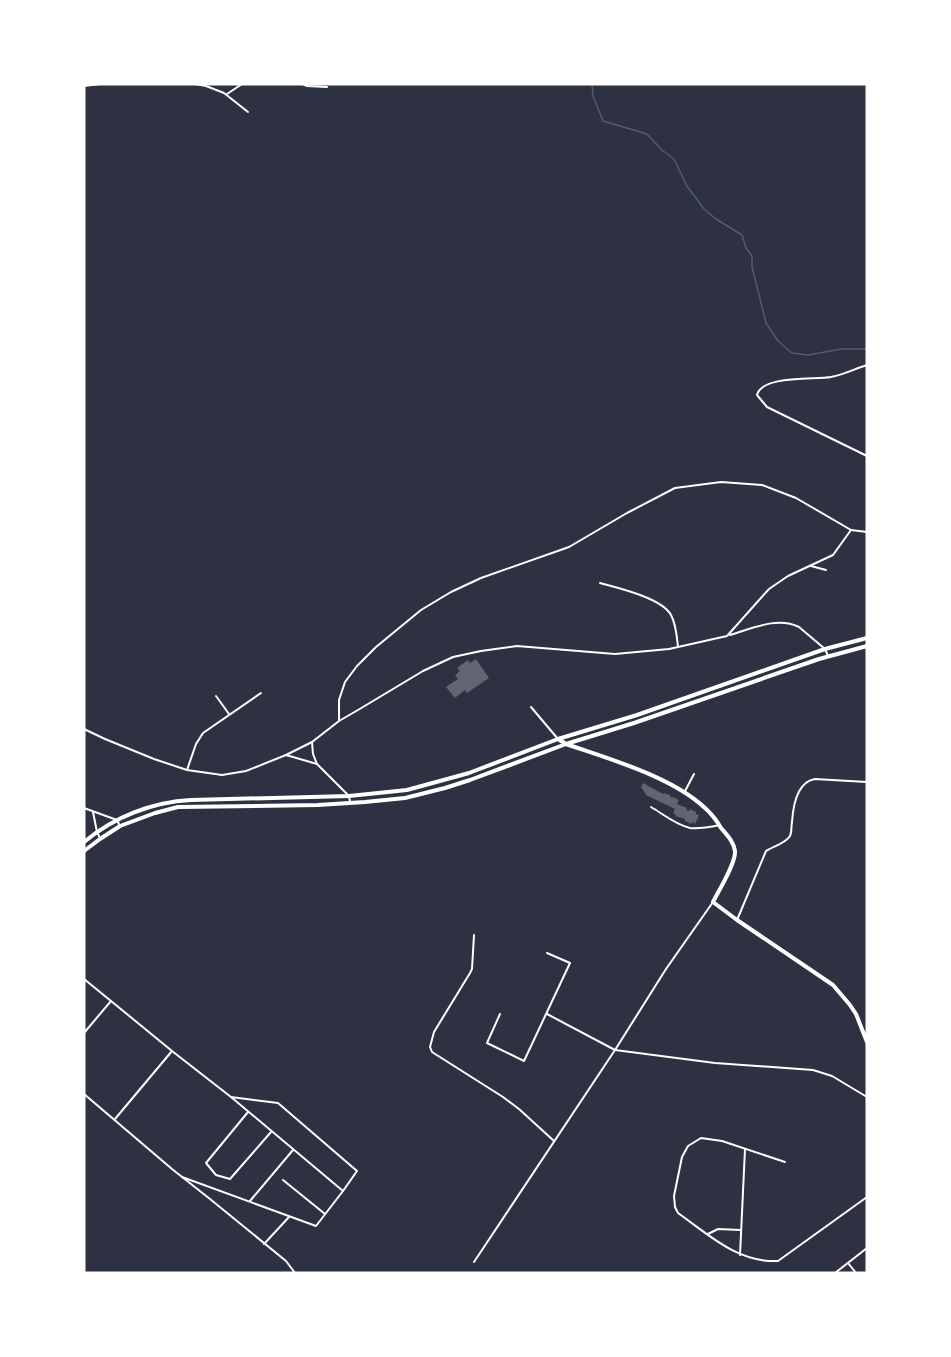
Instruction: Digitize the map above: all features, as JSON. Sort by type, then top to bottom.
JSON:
[{"type":"main road","points":[[84,842],[117,820],[158,804],[180,800],[349,796],[407,790],[440,782],[558,739],[656,709],[825,649],[867,638]]},
{"type":"main road","points":[[84,851],[120,826],[178,807],[350,803],[405,798],[445,788],[566,744],[828,656],[867,646]]},
{"type":"main road","points":[[558,739],[667,782],[710,812],[733,843],[735,852],[713,902],[833,986],[856,1014],[867,1042]]},
{"type":"street","points":[[84,86],[100,84]]},
{"type":"street","points":[[195,84],[226,94],[248,112]]},
{"type":"street","points":[[226,94],[242,84]]},
{"type":"street","points":[[303,84],[327,87]]},
{"type":"street","points":[[867,364],[849,373],[830,377],[772,383],[758,390],[757,395],[767,407],[781,415],[867,456]]},
{"type":"street","points":[[339,721],[339,700],[345,682],[357,666],[421,610],[481,578],[569,548],[627,513],[675,488],[721,482],[762,485],[796,498],[851,530],[867,532]]},
{"type":"street","points":[[727,636],[769,589],[788,576],[833,555],[851,530]]},
{"type":"street","points":[[811,566],[826,570]]},
{"type":"street","points":[[600,583],[639,594],[663,606],[671,615],[678,647]]},
{"type":"street","points":[[84,729],[154,759],[187,770],[222,775],[246,771],[286,755],[312,742],[339,721],[423,671],[453,657],[480,651],[517,646],[615,654],[669,649],[780,622],[794,624],[825,649],[828,656]]},
{"type":"street","points":[[187,770],[196,744],[203,733],[261,693]]},
{"type":"street","points":[[216,696],[229,714]]},
{"type":"street","points":[[531,707],[558,739]]},
{"type":"street","points":[[312,742],[316,764]]},
{"type":"street","points":[[286,755],[316,764],[349,796],[350,803]]},
{"type":"street","points":[[684,793],[694,774]]},
{"type":"street","points":[[737,920],[765,851],[787,840],[791,833],[798,794],[805,783],[809,780],[867,782]]},
{"type":"street","points":[[651,807],[689,828],[720,825]]},
{"type":"street","points":[[84,808],[117,820],[120,826]]},
{"type":"street","points":[[93,812],[100,839]]},
{"type":"street","points":[[474,1262],[666,969],[713,902]]},
{"type":"street","points":[[474,935],[472,969],[434,1032],[430,1047],[432,1052],[519,1109],[554,1141]]},
{"type":"street","points":[[500,1014],[487,1043],[524,1060],[570,963],[547,953]]},
{"type":"street","points":[[84,980],[231,1097],[343,1191]]},
{"type":"street","points":[[84,1033],[111,1001]]},
{"type":"street","points":[[547,1014],[615,1050],[715,1063],[813,1070],[832,1077],[867,1097]]},
{"type":"street","points":[[114,1120],[172,1051]]},
{"type":"street","points":[[84,1094],[286,1262],[294,1273]]},
{"type":"street","points":[[182,1177],[316,1226],[357,1171],[278,1103],[231,1097]]},
{"type":"street","points":[[248,1112],[206,1164],[216,1175],[230,1179],[272,1131]]},
{"type":"street","points":[[785,1162],[722,1141],[701,1138],[688,1146],[682,1157],[674,1196],[675,1207],[678,1212],[734,1252],[750,1259],[768,1262],[778,1261],[867,1197]]},
{"type":"street","points":[[250,1201],[293,1149]]},
{"type":"street","points":[[740,1255],[744,1149]]},
{"type":"street","points":[[283,1180],[325,1214]]},
{"type":"street","points":[[264,1244],[290,1216]]},
{"type":"street","points":[[708,1234],[718,1229],[741,1230]]},
{"type":"street","points":[[835,1273],[867,1248]]},
{"type":"street","points":[[848,1263],[856,1273]]},
{"type":"building","points":[[476,659],[489,678],[467,693],[465,690],[455,698],[446,687],[458,679],[455,675],[460,671],[457,668],[468,660],[470,663]]},
{"type":"building","points":[[643,783],[679,800],[677,804],[687,808],[686,810],[696,812],[699,815],[695,824],[675,816],[673,813],[675,809],[646,795],[641,788]]},
{"type":"waterway","points":[[592,84],[593,96],[603,121],[647,134],[674,159],[687,186],[704,209],[742,235],[746,248],[752,256],[752,267],[766,323],[778,341],[792,353],[808,355],[842,349],[867,349]]}]
